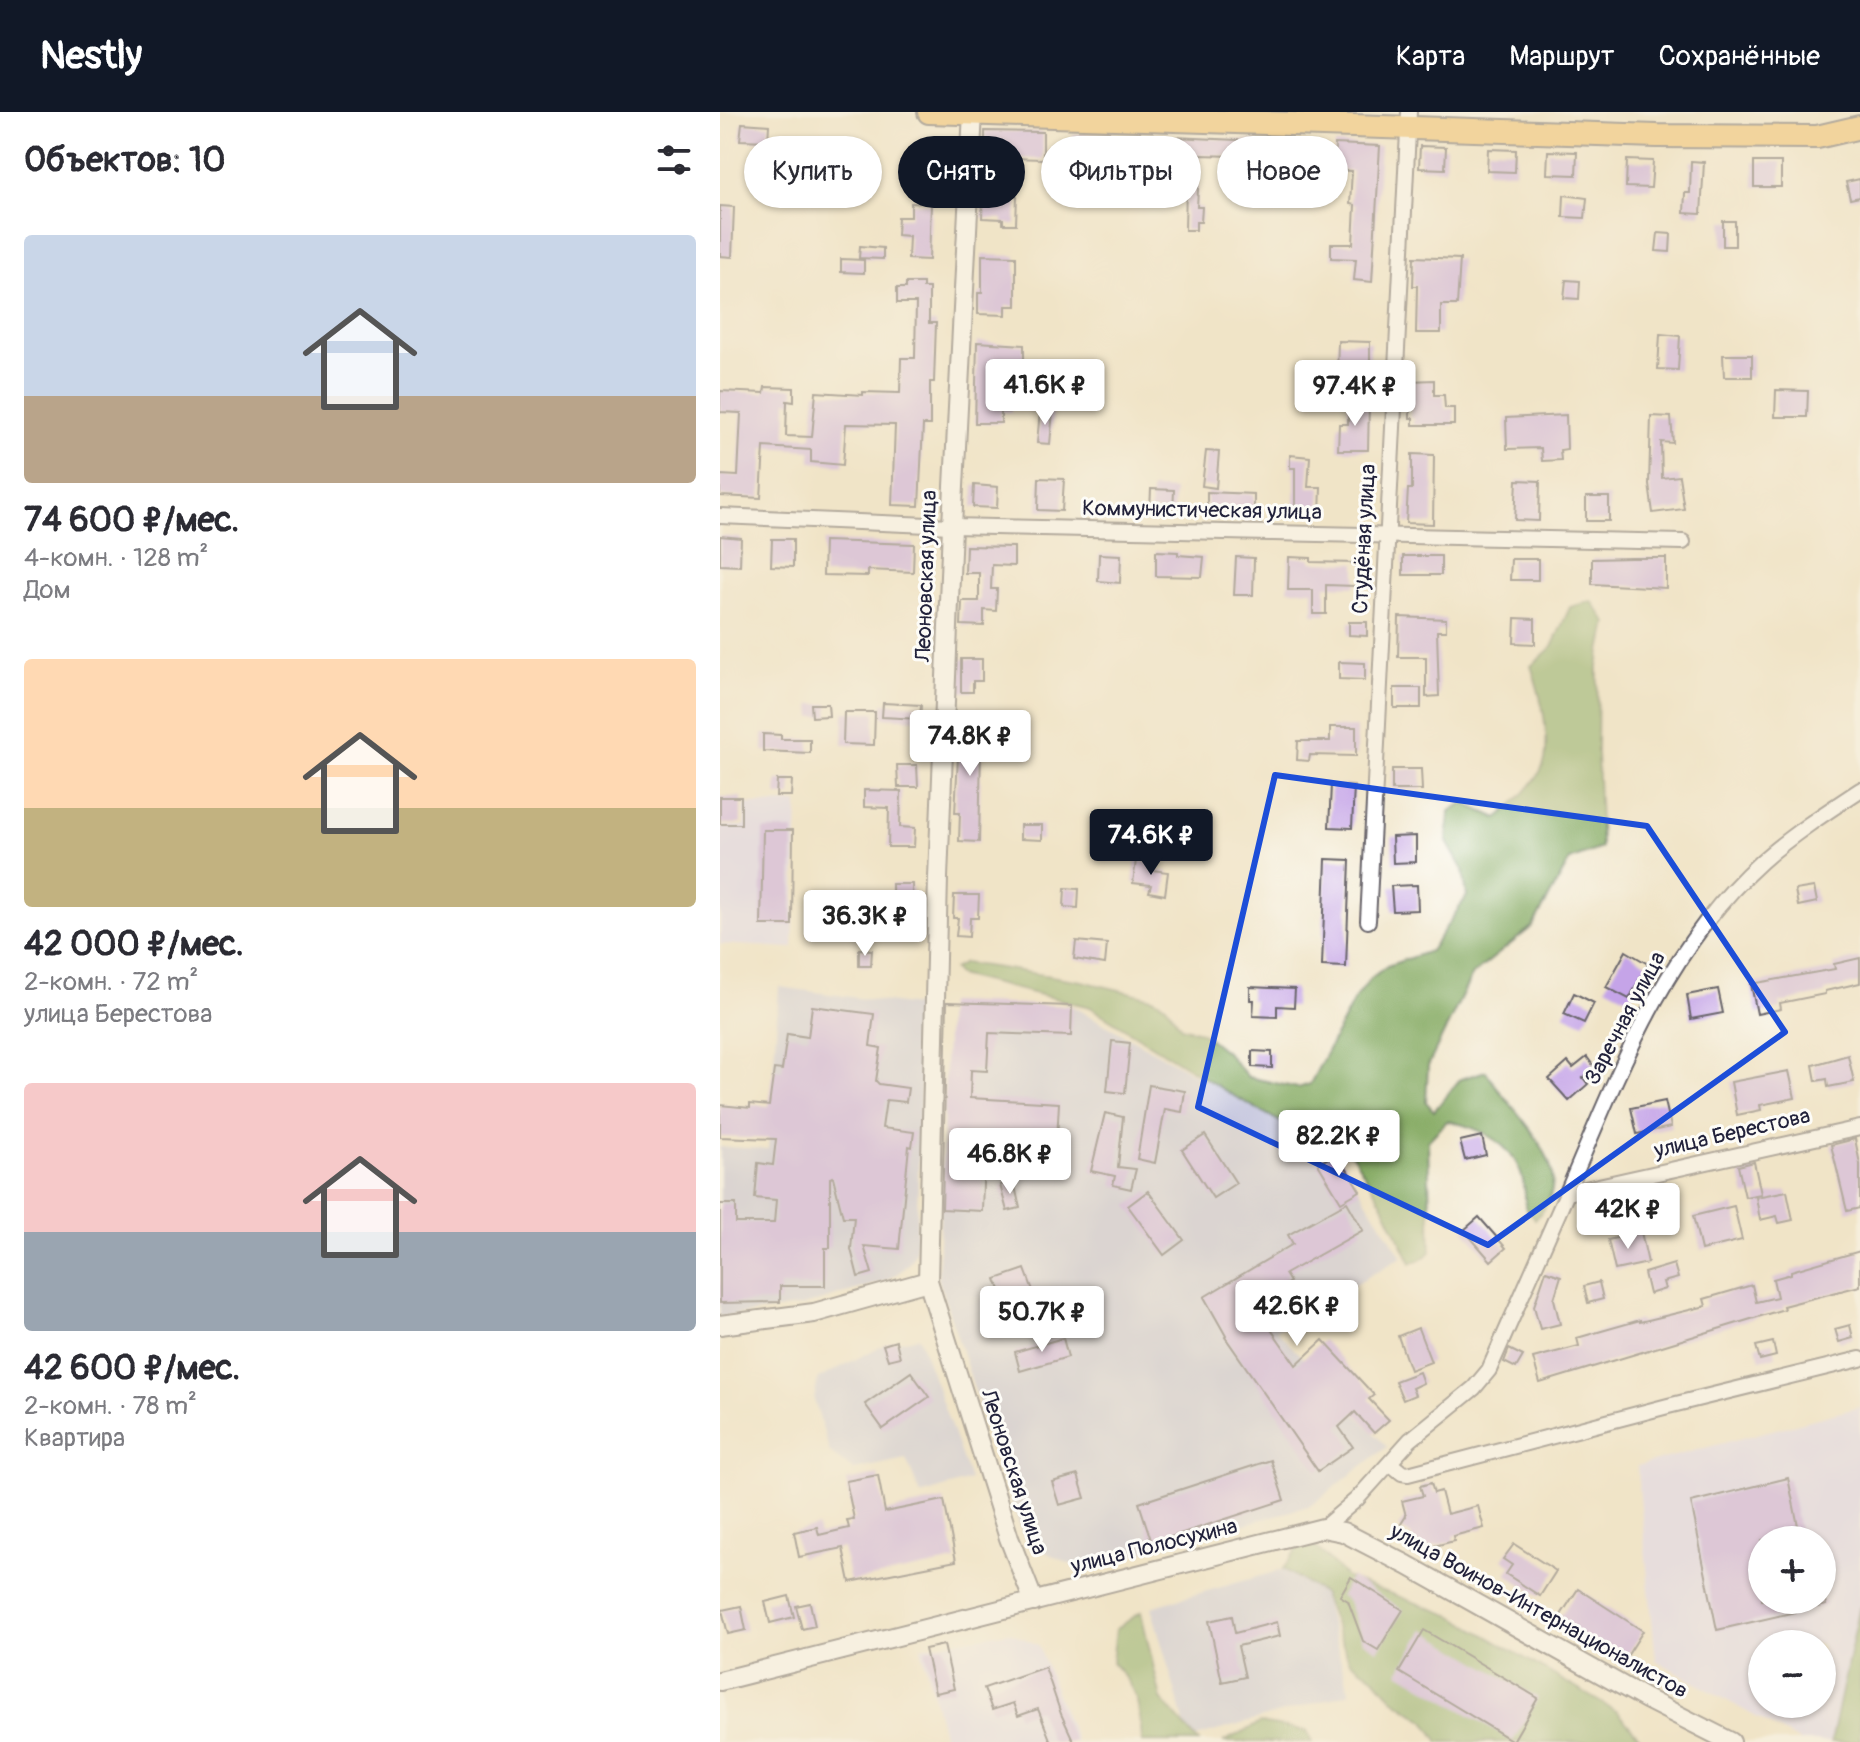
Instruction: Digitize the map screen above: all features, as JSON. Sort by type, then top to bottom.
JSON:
[{"type":"main road","points":[[929,112],[1408,120],[1766,138],[1829,135],[1860,127]]},
{"type":"street","name":"Леоновская улица","points":[[973,113],[938,878],[928,1281],[1009,1538],[1034,1602]]},
{"type":"street","name":"Студёная улица","points":[[1368,921],[1408,120]]},
{"type":"street","name":"Коммунистическая улица","points":[[720,516],[952,526],[1683,542]]},
{"type":"street","name":"Заречная улица","points":[[1567,1193],[1603,1108],[1679,961],[1718,908],[1762,861],[1860,790]]},
{"type":"street","name":"улица Берестова","points":[[1567,1193],[1860,1128]]},
{"type":"street","name":"улица Полосухина","points":[[720,1681],[1323,1528],[1391,1464],[1410,1440],[1483,1379],[1567,1193]]},
{"type":"street","points":[[720,1325],[814,1313],[928,1281]]},
{"type":"street","points":[[1391,1464],[1408,1474],[1860,1359]]},
{"type":"street","name":"улица Воинов-Интернационалистов","points":[[1323,1528],[1343,1532],[1407,1565],[1646,1699],[1731,1742]]},
{"type":"highlighted area","points":[[1275,775],[1647,826],[1785,1032],[1488,1245],[1198,1107]]},
{"type":"shaded area","points":[[798,803],[793,948],[720,944],[720,826],[744,826],[745,804]]},
{"type":"shaded area","points":[[779,987],[923,1007],[916,1249],[910,1262],[885,1281],[800,1307],[720,1317],[720,1147],[768,1149]]},
{"type":"shaded area","points":[[947,1002],[1072,1006],[1337,1153],[1402,1257],[1276,1330],[1387,1447],[1310,1506],[1080,1569],[1025,1542],[993,1449],[998,1439],[995,1429],[985,1422],[938,1278]]},
{"type":"shaded area","points":[[919,1337],[970,1480],[921,1495],[906,1459],[854,1470],[830,1453],[814,1400],[818,1379],[883,1345]]},
{"type":"shaded area","points":[[1860,1407],[1860,1606],[1831,1742],[1800,1742],[1758,1718],[1836,1718],[1836,1630],[1748,1630],[1748,1712],[1656,1660],[1637,1466]]},
{"type":"shaded area","points":[[1313,1561],[1350,1693],[1189,1739],[1151,1607]]},
{"type":"shaded area","points":[[1010,1632],[1038,1645],[1076,1742],[945,1742],[921,1647]]},
{"type":"green space","points":[[1592,601],[1607,623],[1598,666],[1597,753],[1601,848],[1570,860],[1533,926],[1472,975],[1428,1066],[1426,1102],[1434,1111],[1460,1079],[1486,1071],[1526,1123],[1549,1161],[1553,1181],[1549,1200],[1535,1219],[1525,1207],[1521,1173],[1505,1148],[1479,1131],[1447,1121],[1428,1141],[1431,1252],[1411,1263],[1382,1203],[1352,1154],[1313,1140],[1232,1095],[1090,1007],[958,975],[953,969],[964,963],[1000,968],[1082,981],[1153,998],[1166,1005],[1181,1027],[1201,1032],[1226,1052],[1248,1077],[1298,1088],[1310,1084],[1354,1000],[1371,978],[1387,966],[1430,951],[1467,896],[1463,870],[1447,842],[1450,811],[1463,803],[1497,818],[1518,800],[1538,775],[1545,760],[1546,736],[1541,700],[1531,666],[1552,647],[1570,607]]},
{"type":"green space","points":[[1299,1546],[1315,1546],[1347,1578],[1453,1616],[1617,1712],[1644,1742],[1439,1742],[1425,1721],[1393,1699],[1376,1679],[1349,1660],[1322,1593],[1283,1569]]},
{"type":"green space","points":[[1860,1606],[1860,1742],[1831,1742]]},
{"type":"green space","points":[[1141,1612],[1161,1699],[1199,1742],[1142,1742],[1136,1699],[1112,1662],[1116,1629]]},
{"type":"green space","points":[[1260,1723],[1307,1731],[1312,1742],[1223,1742]]},
{"type":"building","points":[[742,123],[769,125],[768,136],[744,136],[744,140],[740,140]]},
{"type":"building","points":[[985,131],[1043,132],[1041,159],[1025,158],[1025,136],[985,136]]},
{"type":"building","points":[[1073,134],[1115,134],[1115,136]]},
{"type":"building","points":[[1201,138],[1217,139],[1217,155],[1201,155]]},
{"type":"building","points":[[1348,145],[1380,146],[1372,282],[1354,280],[1356,259],[1331,258],[1331,244],[1353,244],[1355,205],[1350,204],[1352,171],[1348,171]]},
{"type":"building","points":[[1420,146],[1446,147],[1445,169],[1419,168]]},
{"type":"building","points":[[1488,149],[1516,150],[1515,172],[1487,171]]},
{"type":"building","points":[[1548,151],[1577,152],[1576,175],[1547,174]]},
{"type":"building","points":[[1627,160],[1653,161],[1651,188],[1626,187]]},
{"type":"building","points":[[1691,161],[1704,162],[1701,214],[1684,213],[1685,193],[1690,193]]},
{"type":"building","points":[[1754,162],[1781,162],[1781,187],[1754,187]]},
{"type":"building","points":[[1860,179],[1860,197],[1850,199],[1846,182]]},
{"type":"building","points":[[1564,195],[1587,198],[1585,218],[1563,217]]},
{"type":"building","points":[[720,206],[734,207],[732,257],[720,256]]},
{"type":"building","points":[[1202,207],[1201,222],[1196,222],[1196,230],[1185,230],[1186,208]]},
{"type":"building","points":[[911,208],[931,208],[929,260],[908,259],[909,236],[897,235],[898,217],[911,217]]},
{"type":"building","points":[[982,208],[1017,208],[1016,224],[1003,224],[1003,219],[982,218]]},
{"type":"building","points":[[1723,221],[1735,221],[1735,246],[1723,246]]},
{"type":"building","points":[[1658,233],[1671,234],[1670,252],[1656,251]]},
{"type":"building","points":[[860,246],[883,248],[883,259],[859,258]]},
{"type":"building","points":[[982,255],[1016,256],[1016,306],[1006,306],[1006,315],[978,314],[978,293],[982,293]]},
{"type":"building","points":[[1414,257],[1460,259],[1457,305],[1441,305],[1441,333],[1416,333]]},
{"type":"building","points":[[841,259],[864,260],[864,273],[841,272]]},
{"type":"building","points":[[1566,280],[1580,281],[1579,299],[1564,298]]},
{"type":"building","points":[[906,283],[923,283],[923,288],[929,288],[929,323],[936,323],[934,382],[930,382],[930,425],[923,425],[919,506],[892,505],[895,425],[846,424],[843,465],[811,462],[811,450],[764,447],[761,498],[720,496],[720,475],[738,476],[741,413],[720,412],[720,391],[764,393],[765,387],[794,388],[794,402],[787,401],[786,436],[812,437],[816,392],[863,395],[863,392],[900,393],[901,358],[915,358],[916,303],[897,303],[897,288],[906,288]]},
{"type":"building","points":[[1660,334],[1680,336],[1678,370],[1658,369]]},
{"type":"building","points":[[1338,341],[1370,342],[1370,378],[1337,377]]},
{"type":"building","points":[[977,342],[1024,345],[1024,363],[1011,363],[1011,412],[1001,412],[1001,423],[975,423]]},
{"type":"building","points":[[1723,355],[1752,355],[1752,377],[1724,377]]},
{"type":"building","points":[[1434,380],[1434,395],[1444,395],[1445,408],[1454,408],[1454,425],[1413,425],[1413,418],[1410,418],[1410,381]]},
{"type":"building","points":[[1776,390],[1808,391],[1807,417],[1775,417]]},
{"type":"building","points":[[1348,402],[1369,402],[1368,450],[1338,450],[1339,424],[1348,424]]},
{"type":"building","points":[[1040,410],[1053,411],[1050,444],[1037,443]]},
{"type":"building","points":[[1566,415],[1567,449],[1560,450],[1561,460],[1542,461],[1541,448],[1507,449],[1506,418]]},
{"type":"building","points":[[1651,416],[1671,417],[1673,443],[1661,442],[1662,478],[1679,476],[1684,509],[1653,513],[1649,484]]},
{"type":"building","points":[[1206,451],[1219,452],[1216,488],[1202,486]]},
{"type":"building","points":[[1412,454],[1434,455],[1433,524],[1406,523],[1408,489],[1412,489]]},
{"type":"building","points":[[1290,455],[1310,457],[1308,487],[1321,487],[1320,514],[1295,514],[1295,468],[1290,468]]},
{"type":"building","points":[[1039,478],[1064,479],[1062,511],[1038,510]]},
{"type":"building","points":[[1517,480],[1540,481],[1539,521],[1515,520]]},
{"type":"building","points":[[974,485],[998,487],[997,508],[973,507]]},
{"type":"building","points":[[1151,489],[1174,490],[1173,513],[1150,511]]},
{"type":"building","points":[[1207,492],[1254,494],[1254,520],[1207,518]]},
{"type":"building","points":[[1586,497],[1609,497],[1609,521],[1586,521]]},
{"type":"building","points":[[720,536],[741,538],[740,566],[720,565]]},
{"type":"building","points":[[772,539],[793,539],[793,567],[771,566]]},
{"type":"building","points":[[824,541],[914,544],[913,572],[868,570],[868,576],[823,575]]},
{"type":"building","points":[[966,546],[1014,547],[1014,566],[992,565],[991,589],[997,589],[996,611],[984,610],[984,626],[961,625],[962,601],[979,601],[979,573],[965,573]]},
{"type":"building","points":[[1156,551],[1204,557],[1202,577],[1156,576]]},
{"type":"building","points":[[1099,554],[1121,555],[1120,583],[1098,581]]},
{"type":"building","points":[[1403,556],[1441,556],[1441,575],[1403,575]]},
{"type":"building","points":[[1236,557],[1254,558],[1253,595],[1234,595]]},
{"type":"building","points":[[1289,557],[1311,558],[1311,562],[1356,563],[1356,586],[1326,585],[1326,614],[1313,614],[1313,590],[1288,590]]},
{"type":"building","points":[[1666,558],[1666,588],[1592,584],[1592,559]]},
{"type":"building","points":[[1511,559],[1538,559],[1538,580],[1510,580]]},
{"type":"building","points":[[1399,617],[1446,619],[1446,631],[1437,631],[1439,696],[1426,697],[1426,657],[1398,657]]},
{"type":"building","points":[[1515,618],[1535,619],[1535,644],[1514,643]]},
{"type":"building","points":[[1349,622],[1367,622],[1367,636],[1349,635]]},
{"type":"building","points":[[961,659],[982,659],[982,681],[973,681],[973,692],[961,692]]},
{"type":"building","points":[[1339,662],[1365,663],[1365,680],[1339,679]]},
{"type":"building","points":[[1394,688],[1421,688],[1421,708],[1394,708]]},
{"type":"building","points":[[883,703],[921,705],[920,719],[882,717]]},
{"type":"building","points":[[811,704],[828,704],[829,716],[812,717]]},
{"type":"building","points":[[844,712],[875,712],[874,745],[843,744]]},
{"type":"building","points":[[960,719],[986,720],[985,751],[981,751],[979,842],[959,841],[960,813],[955,813]]},
{"type":"building","points":[[1330,727],[1356,727],[1356,756],[1310,755],[1309,761],[1297,760],[1298,741],[1330,741]]},
{"type":"building","points":[[763,734],[781,735],[781,739],[810,739],[810,753],[763,751]]},
{"type":"building","points":[[897,765],[917,765],[918,787],[898,787]]},
{"type":"building","points":[[1392,769],[1421,769],[1422,790],[1392,790]]},
{"type":"building","points":[[777,780],[792,780],[791,796],[776,796]]},
{"type":"building","points":[[1331,785],[1354,786],[1352,828],[1329,827]]},
{"type":"building","points":[[864,790],[901,791],[900,827],[915,828],[914,847],[888,847],[889,808],[864,807]]},
{"type":"building","points":[[720,797],[741,797],[741,824],[720,824]]},
{"type":"building","points":[[1020,825],[1042,825],[1042,840],[1020,839]]},
{"type":"building","points":[[763,830],[793,830],[792,925],[761,925]]},
{"type":"building","points":[[1416,836],[1416,862],[1393,863],[1392,837]]},
{"type":"building","points":[[1326,859],[1350,860],[1346,967],[1322,966]]},
{"type":"building","points":[[1136,860],[1152,863],[1151,870],[1168,872],[1165,895],[1149,892],[1151,885],[1133,883]]},
{"type":"building","points":[[892,884],[912,884],[913,927],[893,927]]},
{"type":"building","points":[[1417,885],[1418,910],[1393,911],[1391,886]]},
{"type":"building","points":[[1814,887],[1817,902],[1798,906],[1795,890]]},
{"type":"building","points":[[1065,888],[1079,889],[1078,908],[1064,907]]},
{"type":"building","points":[[954,895],[979,895],[978,918],[970,918],[969,937],[956,936],[958,918],[953,918]]},
{"type":"building","points":[[1076,941],[1107,944],[1105,964],[1074,959]]},
{"type":"building","points":[[859,949],[872,950],[871,966],[859,966]]},
{"type":"building","points":[[1626,951],[1648,964],[1629,999],[1606,987]]},
{"type":"building","points":[[1860,958],[1860,983],[1780,1003],[1781,1009],[1757,1014],[1751,984],[1835,969],[1834,964]]},
{"type":"building","points":[[1250,987],[1295,989],[1294,1007],[1277,1006],[1277,1017],[1253,1016],[1254,1000],[1250,1000]]},
{"type":"building","points":[[1718,989],[1723,1013],[1691,1019],[1687,995]]},
{"type":"building","points":[[1574,993],[1594,1003],[1584,1023],[1564,1014]]},
{"type":"building","points":[[947,1002],[1072,1006],[1071,1036],[989,1033],[987,1071],[971,1070],[970,1098],[1059,1103],[1056,1158],[992,1154],[985,1129],[982,1211],[942,1209]]},
{"type":"building","points":[[812,1006],[874,1014],[870,1046],[881,1048],[876,1081],[908,1088],[906,1102],[886,1100],[882,1128],[914,1132],[912,1147],[909,1146],[899,1249],[864,1246],[872,1273],[858,1277],[851,1249],[854,1217],[843,1217],[833,1177],[830,1178],[830,1248],[825,1248],[825,1286],[780,1286],[780,1302],[720,1303],[720,1204],[736,1204],[736,1223],[774,1223],[776,1200],[755,1198],[758,1163],[773,1165],[776,1139],[720,1137],[720,1105],[769,1106],[774,1069],[782,1070],[787,1034],[808,1037]]},
{"type":"building","points":[[1112,1041],[1130,1043],[1125,1093],[1107,1091]]},
{"type":"building","points":[[1252,1051],[1272,1052],[1272,1068],[1252,1067]]},
{"type":"building","points":[[1848,1055],[1854,1082],[1828,1087],[1827,1079],[1816,1081],[1813,1065]]},
{"type":"building","points":[[1587,1057],[1595,1068],[1583,1078],[1588,1084],[1569,1101],[1549,1079],[1568,1062],[1573,1068]]},
{"type":"building","points":[[1789,1071],[1795,1098],[1760,1105],[1761,1110],[1737,1115],[1731,1082]]},
{"type":"building","points":[[1149,1085],[1185,1091],[1182,1112],[1165,1109],[1155,1163],[1137,1159]]},
{"type":"building","points":[[1665,1101],[1671,1127],[1637,1134],[1631,1108]]},
{"type":"building","points":[[1105,1113],[1123,1117],[1118,1167],[1136,1169],[1131,1189],[1113,1185],[1115,1176],[1091,1171]]},
{"type":"building","points":[[1205,1135],[1236,1183],[1213,1198],[1182,1150]]},
{"type":"building","points":[[1482,1136],[1486,1155],[1465,1160],[1460,1141]]},
{"type":"building","points":[[1855,1139],[1860,1164],[1860,1208],[1847,1211],[1831,1145]]},
{"type":"building","points":[[1337,1153],[1360,1191],[1341,1202],[1318,1164]]},
{"type":"building","points":[[1754,1162],[1761,1194],[1745,1197],[1738,1166]]},
{"type":"building","points":[[1014,1182],[1020,1208],[1007,1211],[1000,1185]]},
{"type":"building","points":[[1148,1191],[1184,1240],[1164,1255],[1128,1206]]},
{"type":"building","points":[[1787,1191],[1793,1220],[1779,1223],[1777,1216],[1760,1220],[1756,1197]]},
{"type":"building","points":[[1347,1202],[1363,1230],[1285,1274],[1290,1282],[1253,1304],[1296,1365],[1323,1340],[1374,1395],[1369,1399],[1389,1420],[1374,1433],[1355,1412],[1339,1427],[1353,1447],[1318,1471],[1225,1337],[1204,1297],[1293,1244],[1288,1235]]},
{"type":"building","points":[[1734,1206],[1742,1240],[1701,1250],[1693,1216]]},
{"type":"building","points":[[1479,1217],[1506,1248],[1491,1261],[1464,1230]]},
{"type":"building","points":[[1641,1232],[1648,1263],[1615,1270],[1608,1240]]},
{"type":"building","points":[[1860,1251],[1860,1286],[1783,1306],[1784,1309],[1540,1383],[1533,1358],[1579,1346],[1577,1338],[1706,1306],[1704,1299],[1752,1285],[1756,1302],[1777,1297],[1773,1279]]},
{"type":"building","points":[[1674,1264],[1678,1278],[1663,1282],[1665,1289],[1649,1294],[1644,1273]]},
{"type":"building","points":[[1025,1269],[1041,1312],[1012,1322],[996,1279]]},
{"type":"building","points":[[1546,1271],[1561,1276],[1554,1299],[1560,1324],[1540,1329],[1534,1306]]},
{"type":"building","points":[[1599,1282],[1603,1299],[1588,1303],[1584,1286]]},
{"type":"building","points":[[1850,1325],[1853,1338],[1839,1342],[1835,1329]]},
{"type":"building","points":[[1418,1328],[1431,1362],[1410,1370],[1398,1336]]},
{"type":"building","points":[[1063,1338],[1068,1357],[1020,1371],[1015,1352]]},
{"type":"building","points":[[896,1341],[900,1357],[888,1360],[883,1345]]},
{"type":"building","points":[[1773,1342],[1776,1356],[1760,1360],[1756,1346]]},
{"type":"building","points":[[1509,1349],[1523,1356],[1516,1368],[1504,1362]]},
{"type":"building","points":[[911,1372],[929,1397],[883,1429],[865,1404]]},
{"type":"building","points":[[1419,1372],[1423,1383],[1412,1388],[1415,1395],[1403,1400],[1395,1381]]},
{"type":"building","points":[[1271,1460],[1284,1500],[1152,1543],[1139,1503]]},
{"type":"building","points":[[878,1475],[885,1512],[944,1500],[956,1561],[850,1582],[843,1548],[799,1557],[794,1532],[817,1527],[819,1535],[849,1528],[847,1520],[854,1519],[846,1481]]},
{"type":"building","points":[[1078,1475],[1085,1498],[1059,1505],[1052,1482]]},
{"type":"building","points":[[1788,1478],[1798,1526],[1748,1526],[1748,1614],[1787,1614],[1717,1630],[1691,1502]]},
{"type":"building","points":[[1431,1483],[1434,1493],[1441,1491],[1447,1514],[1478,1506],[1484,1528],[1453,1536],[1454,1541],[1415,1551],[1411,1535],[1399,1527],[1406,1516],[1402,1501],[1423,1496],[1420,1486]]},
{"type":"building","points":[[1514,1544],[1556,1571],[1540,1596],[1506,1574],[1512,1565],[1503,1559]]},
{"type":"building","points":[[1351,1577],[1403,1610],[1378,1650],[1363,1641],[1348,1601],[1340,1596]]},
{"type":"building","points":[[1578,1589],[1643,1631],[1622,1664],[1557,1621]]},
{"type":"building","points":[[789,1596],[794,1617],[770,1623],[765,1602]]},
{"type":"building","points":[[810,1603],[815,1626],[802,1629],[796,1606]]},
{"type":"building","points":[[741,1606],[746,1630],[728,1634],[722,1610]]},
{"type":"building","points":[[1232,1616],[1235,1633],[1277,1622],[1280,1636],[1238,1646],[1245,1677],[1222,1682],[1209,1621]]},
{"type":"building","points":[[1424,1630],[1538,1698],[1513,1741],[1399,1672]]},
{"type":"building","points":[[944,1645],[954,1689],[935,1693],[925,1649]]},
{"type":"building","points":[[1045,1667],[1074,1742],[1051,1742],[1038,1709],[1018,1716],[1013,1703],[992,1710],[984,1688]]}]
